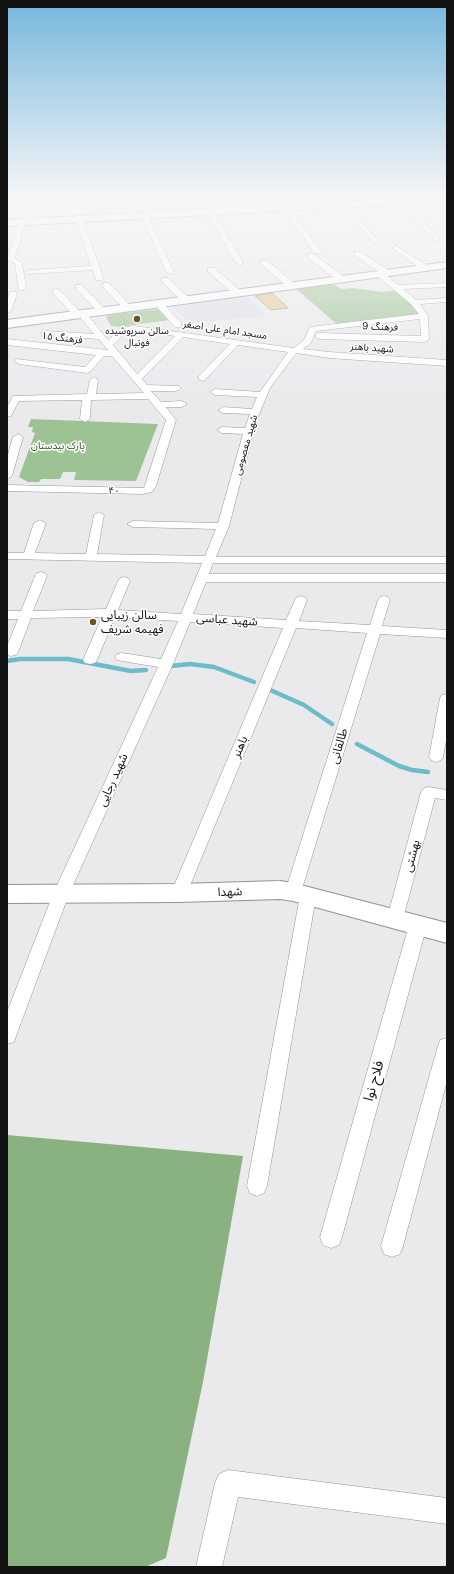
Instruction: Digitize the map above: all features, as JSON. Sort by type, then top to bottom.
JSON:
[{"type":"main road","points":[[7,324],[341,279],[383,274],[424,273],[428,271]]},
{"type":"main road","name":"شهدا","points":[[7,894],[179,893],[280,890],[301,894],[447,933]]},
{"type":"street","points":[[19,271],[22,288]]},
{"type":"street","points":[[30,272],[39,271]]},
{"type":"street","points":[[97,271],[99,278]]},
{"type":"street","points":[[212,271],[238,293]]},
{"type":"street","points":[[275,271],[292,286]]},
{"type":"street","points":[[333,271],[341,279]]},
{"type":"street","points":[[312,335],[313,329],[424,316],[414,302],[380,271]]},
{"type":"street","points":[[424,273],[428,286]]},
{"type":"street","points":[[165,280],[186,300]]},
{"type":"street","points":[[106,285],[128,308]]},
{"type":"street","points":[[399,289],[447,285]]},
{"type":"street","points":[[79,287],[104,312]]},
{"type":"street","points":[[399,289],[429,301]]},
{"type":"street","points":[[56,291],[102,337],[158,405],[182,404]]},
{"type":"street","points":[[7,311],[14,294]]},
{"type":"street","points":[[414,302],[447,300]]},
{"type":"street","points":[[159,304],[178,325]]},
{"type":"street","name":"فرهنگ 9","points":[[312,335],[425,339],[424,316]]},
{"type":"street","name":"مسجد امام علی اصغر","points":[[108,345],[123,330],[130,328],[297,351]]},
{"type":"street","points":[[45,332],[102,337]]},
{"type":"street","points":[[137,379],[181,335]]},
{"type":"street","name":"شهید معصومی","points":[[223,526],[248,431],[266,388],[291,354],[308,342],[312,335]]},
{"type":"street","name":"فرهنگ ۱۵","points":[[7,342],[102,353],[115,353]]},
{"type":"street","points":[[202,378],[235,343]]},
{"type":"street","points":[[47,356],[56,348]]},
{"type":"street","points":[[366,348],[368,359]]},
{"type":"street","points":[[406,348],[409,361]]},
{"type":"street","name":"شهید باهنر","points":[[297,351],[368,359],[447,363]]},
{"type":"street","points":[[20,361],[87,370],[102,353]]},
{"type":"street","points":[[85,419],[94,380]]},
{"type":"street","points":[[144,388],[176,388]]},
{"type":"street","points":[[216,392],[263,395]]},
{"type":"street","points":[[8,414],[16,398],[151,396]]},
{"type":"street","points":[[125,408],[127,397]]},
{"type":"street","points":[[50,410],[53,398]]},
{"type":"street","name":"۴۰","points":[[7,488],[148,490],[151,486],[171,420],[158,405]]},
{"type":"street","points":[[223,410],[255,412]]},
{"type":"street","points":[[222,430],[248,431]]},
{"type":"street","points":[[7,476],[18,437]]},
{"type":"street","points":[[91,558],[99,516]]},
{"type":"street","points":[[28,557],[40,523]]},
{"type":"street","points":[[134,524],[223,526]]},
{"type":"street","name":"شهید رجایی","points":[[7,1036],[61,894],[166,664],[223,526]]},
{"type":"street","points":[[7,556],[209,560],[447,560]]},
{"type":"street","points":[[12,652],[42,576]]},
{"type":"street","points":[[202,578],[447,578]]},
{"type":"street","points":[[90,660],[124,581]]},
{"type":"street","name":"باهنر","points":[[179,893],[301,600]]},
{"type":"street","name":"طالقانی","points":[[258,1186],[301,894],[384,600]]},
{"type":"street","name":"شهید عباسی","points":[[7,615],[110,613],[447,634]]},
{"type":"street","points":[[122,657],[166,664]]},
{"type":"street","points":[[436,757],[444,728],[447,698]]},
{"type":"street","name":"بهشتی","points":[[406,922],[429,792],[447,794]]},
{"type":"street","name":"فلاح نوا","points":[[331,1237],[406,922]]},
{"type":"street","points":[[392,1246],[447,1046]]},
{"type":"street","points":[[209,1567],[228,1483],[447,1511]]},
{"type":"shaded area","points":[[247,296],[267,316],[190,323],[171,306]]},
{"type":"green space","points":[[333,284],[342,289],[353,288],[382,292],[396,290],[422,314],[338,325],[295,288]]},
{"type":"green space","name":"سالن سرپوشیده فوتبال","points":[[159,309],[169,320],[118,327],[111,326],[106,317],[110,315]]},
{"type":"green space","name":"پارک بیدستان","points":[[31,419],[158,424],[136,481],[74,480],[76,472],[63,472],[60,479],[41,479],[39,482],[28,482],[19,477],[35,433],[32,432],[33,427],[28,427]]},
{"type":"green space","points":[[7,1135],[243,1156],[203,1382],[166,1558],[145,1567],[7,1567]]},
{"type":"building","points":[[272,293],[288,308],[271,310],[255,296]]},
{"type":"waterway","points":[[7,661],[20,659],[68,659],[131,671],[146,670]]},
{"type":"waterway","points":[[171,666],[190,664],[214,667],[254,682]]},
{"type":"waterway","points":[[268,689],[304,705],[332,724]]},
{"type":"waterway","points":[[357,744],[399,766],[412,770],[428,772]]},
{"type":"place","name":"سالن سرپوشیده فوتبال","points":[[137,319]]},
{"type":"place","name":"سالن زیبایی فهیمه شریف","points":[[93,622]]}]
